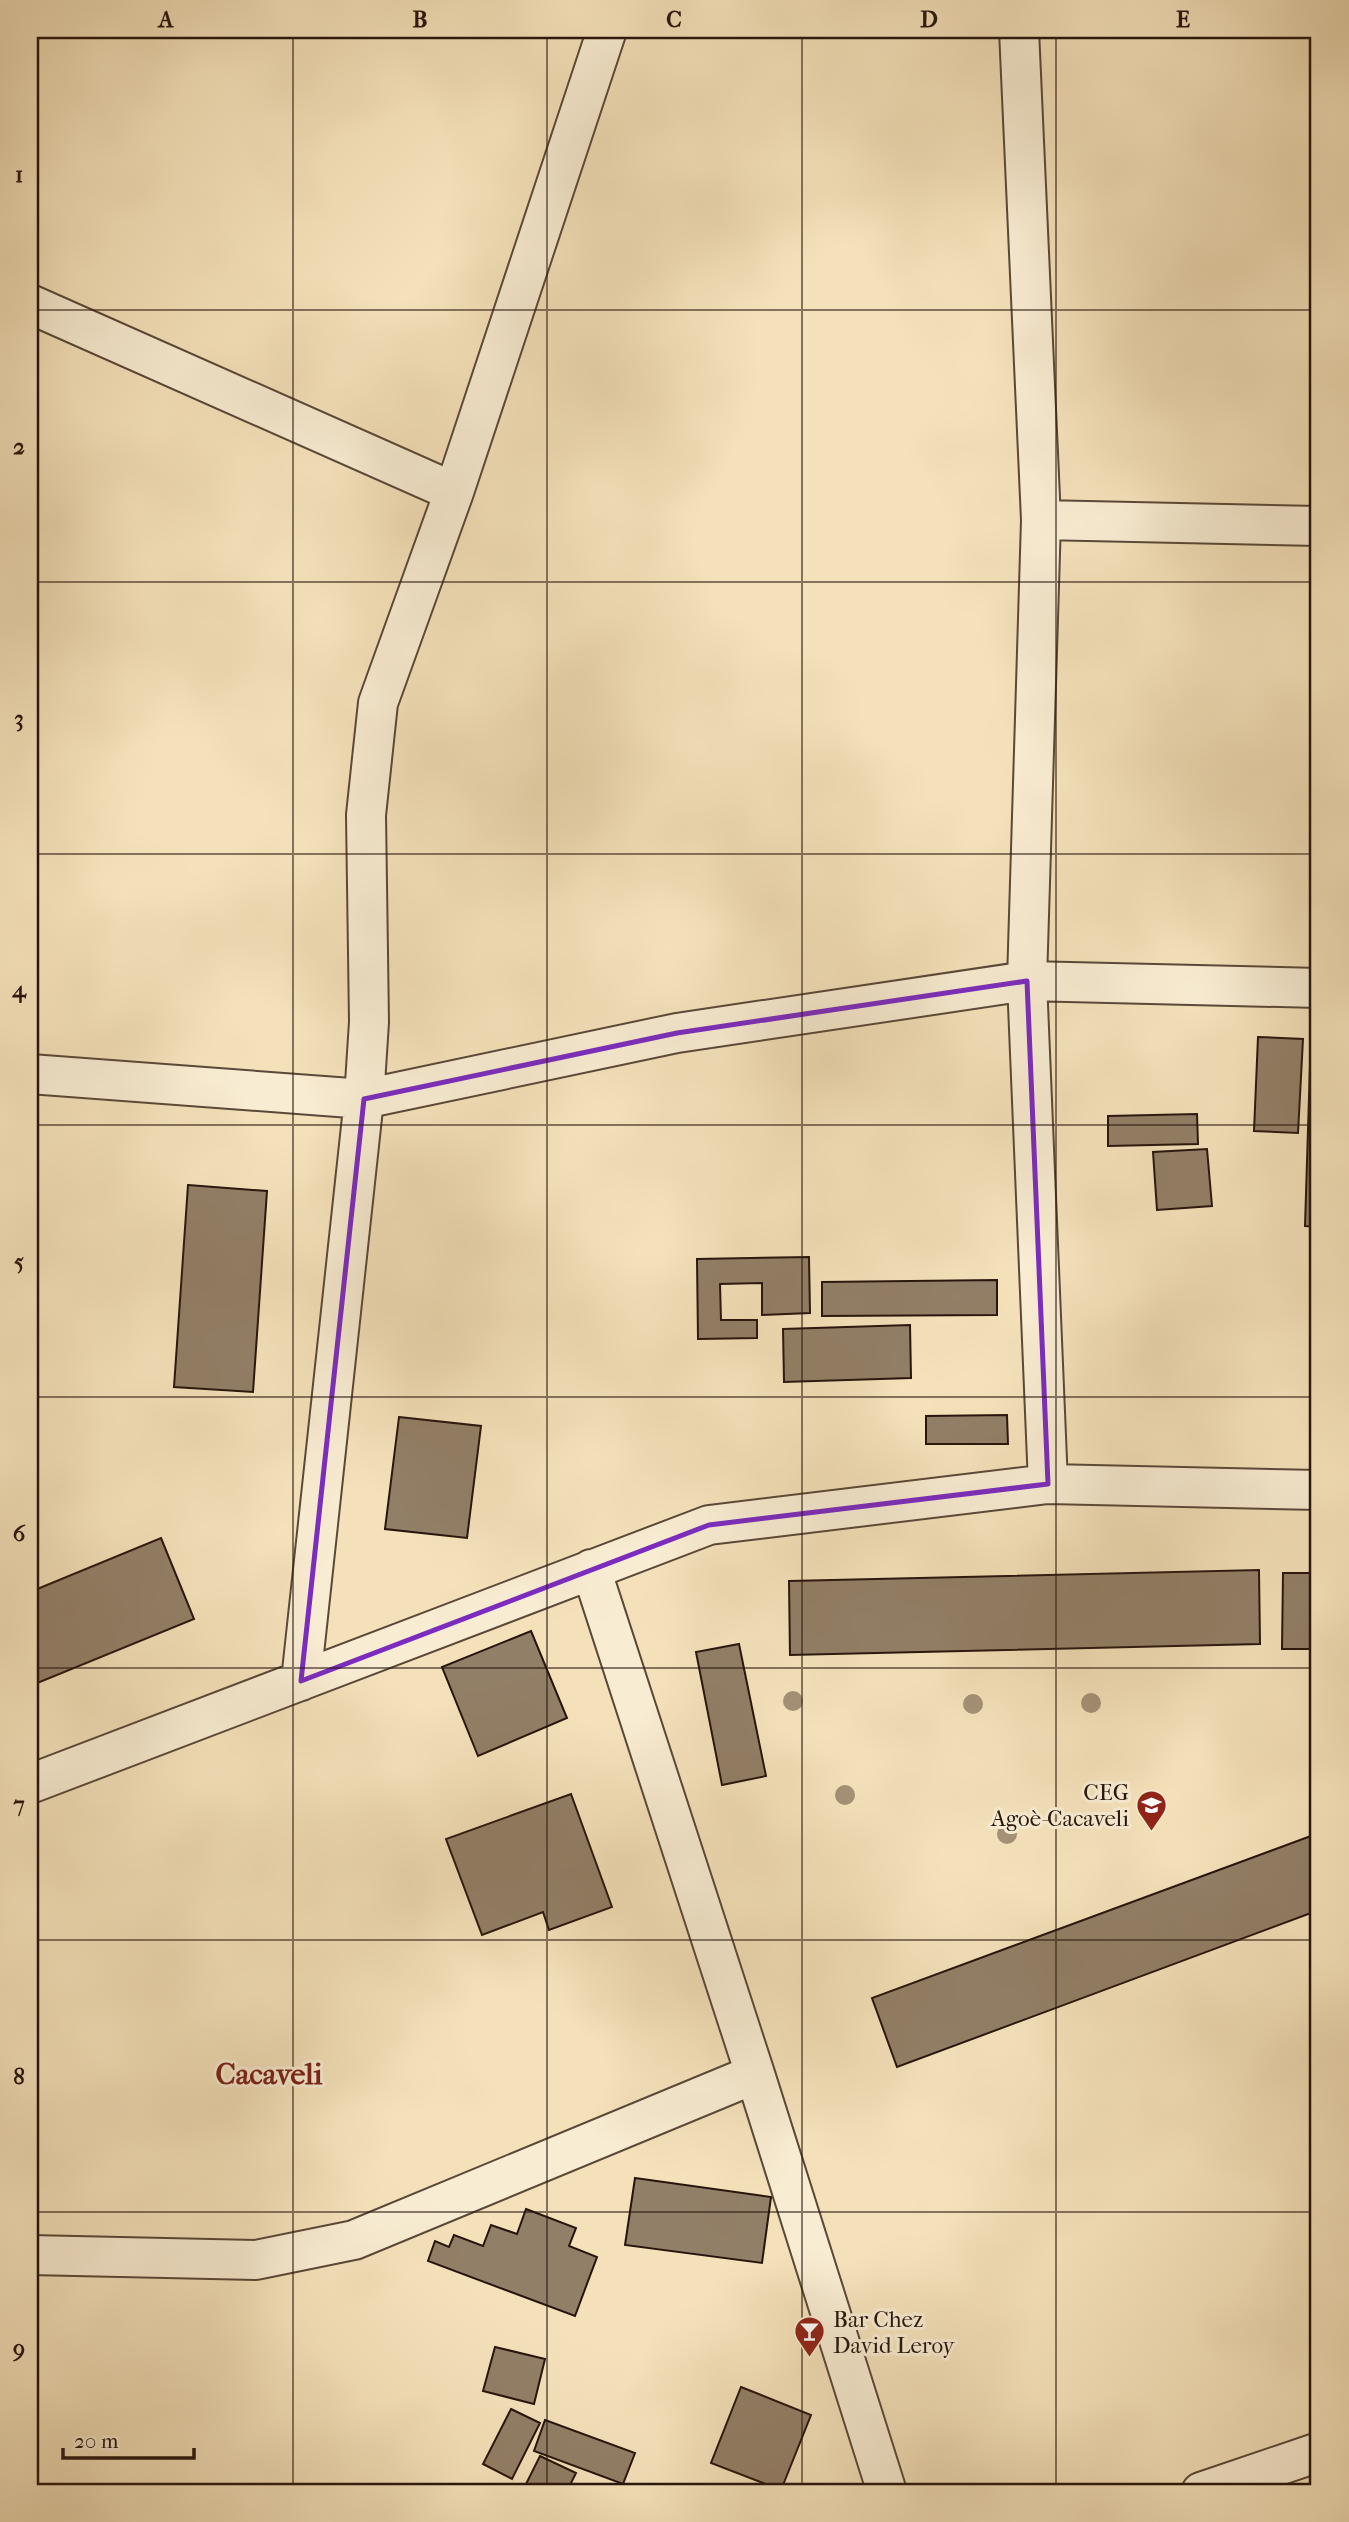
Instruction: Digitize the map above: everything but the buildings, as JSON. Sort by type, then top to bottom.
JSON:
[{"type":"street","points":[[301,1681],[364,1099],[369,1021],[366,815],[378,703],[454,492],[607,30]]},
{"type":"street","points":[[1019,30],[1041,520],[1027,981],[1048,1484]]},
{"type":"street","points":[[30,304],[454,492]]},
{"type":"street","points":[[1041,520],[1319,526]]},
{"type":"street","points":[[30,1074],[364,1099],[677,1033],[1027,981],[1319,988]]},
{"type":"street","points":[[30,1784],[709,1525],[1048,1484],[1319,1489]]},
{"type":"street","points":[[591,1569],[887,2492]]},
{"type":"street","points":[[30,2255],[256,2260],[354,2240],[755,2074]]},
{"type":"street","points":[[1201,2492],[1319,2452]]},
{"type":"highlighted area","points":[[1027,981],[1048,1484],[709,1525],[301,1681],[364,1099],[677,1033]]},
{"type":"place","name":"CEG Agoè-Cacaveli","points":[[1152,1832]]},
{"type":"place","name":"Bar Chez David Leroy","points":[[810,2359]]},
{"type":"district","name":"Cacaveli","points":[[269,2074]]}]
